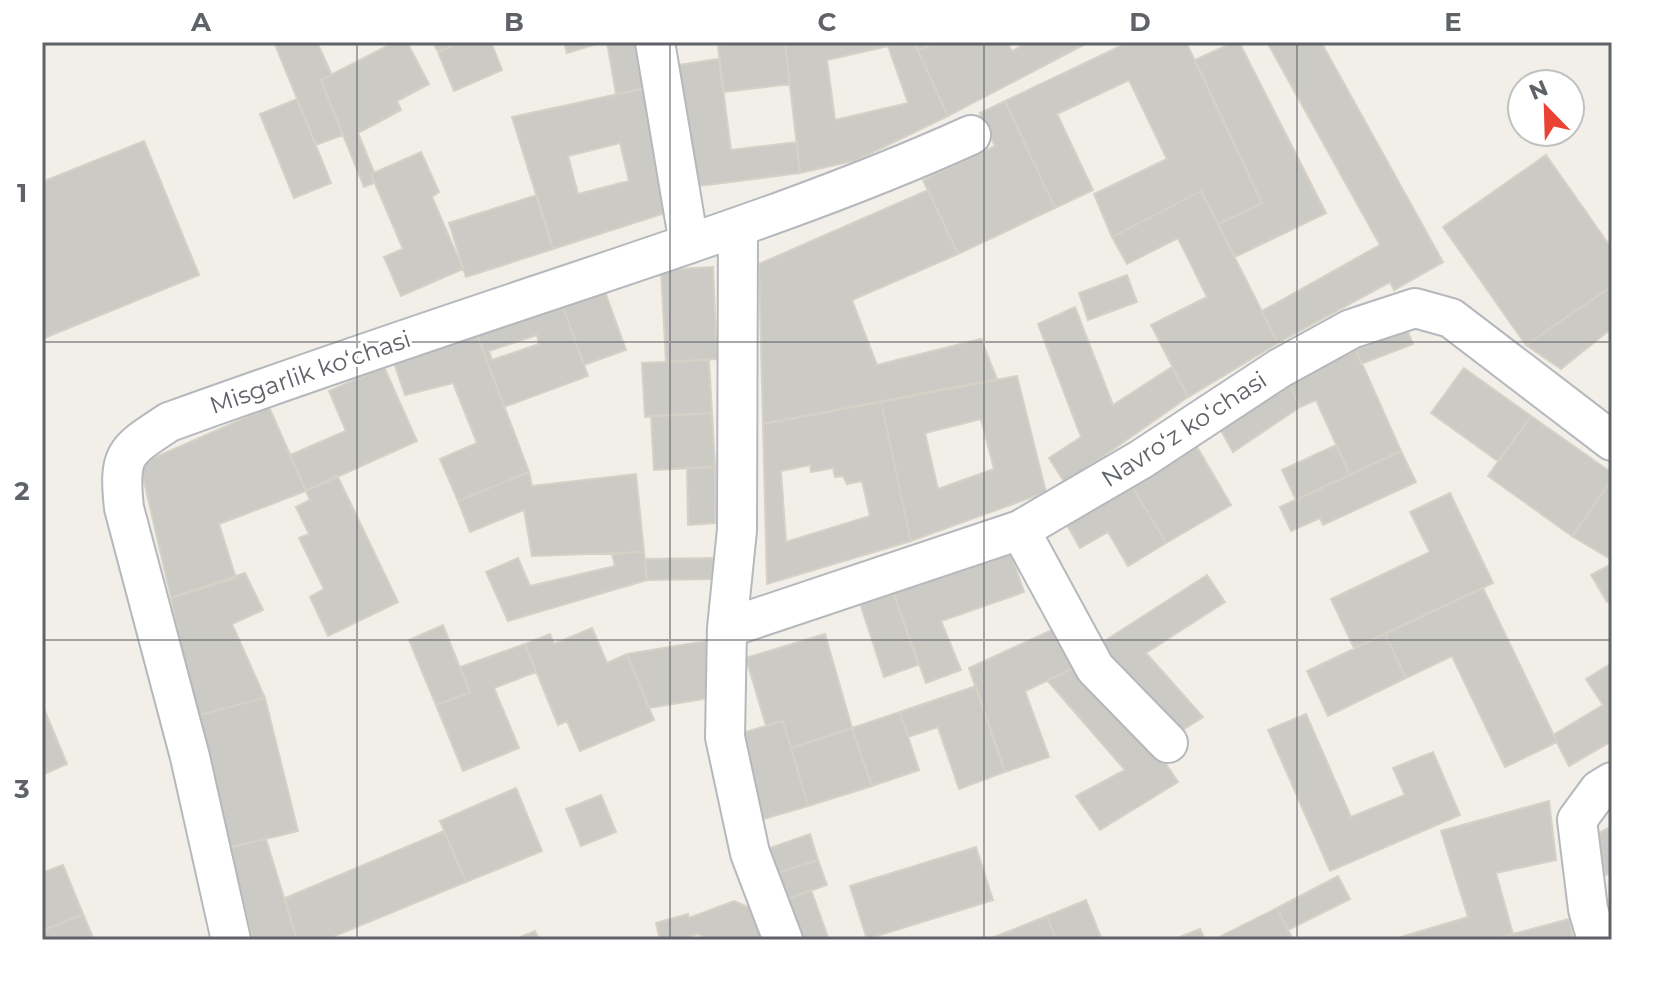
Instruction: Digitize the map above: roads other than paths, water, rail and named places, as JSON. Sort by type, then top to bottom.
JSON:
[{"type":"street","points":[[655,42],[689,244]]},
{"type":"street","name":"Misgarlik koʻchasi","points":[[231,940],[190,757],[124,508],[120,476],[125,458],[138,442],[169,422],[738,227],[891,171],[971,135]]},
{"type":"street","points":[[738,227],[737,530],[727,628],[725,737],[750,853],[783,940]]},
{"type":"street","name":"Navroʻz koʻchasi","points":[[727,628],[1020,530],[1140,460],[1280,368],[1351,329],[1415,308],[1451,318],[1612,441]]},
{"type":"street","points":[[1020,530],[1095,668],[1168,743]]},
{"type":"street","points":[[1597,940],[1588,909],[1577,820],[1599,790],[1612,782]]}]
